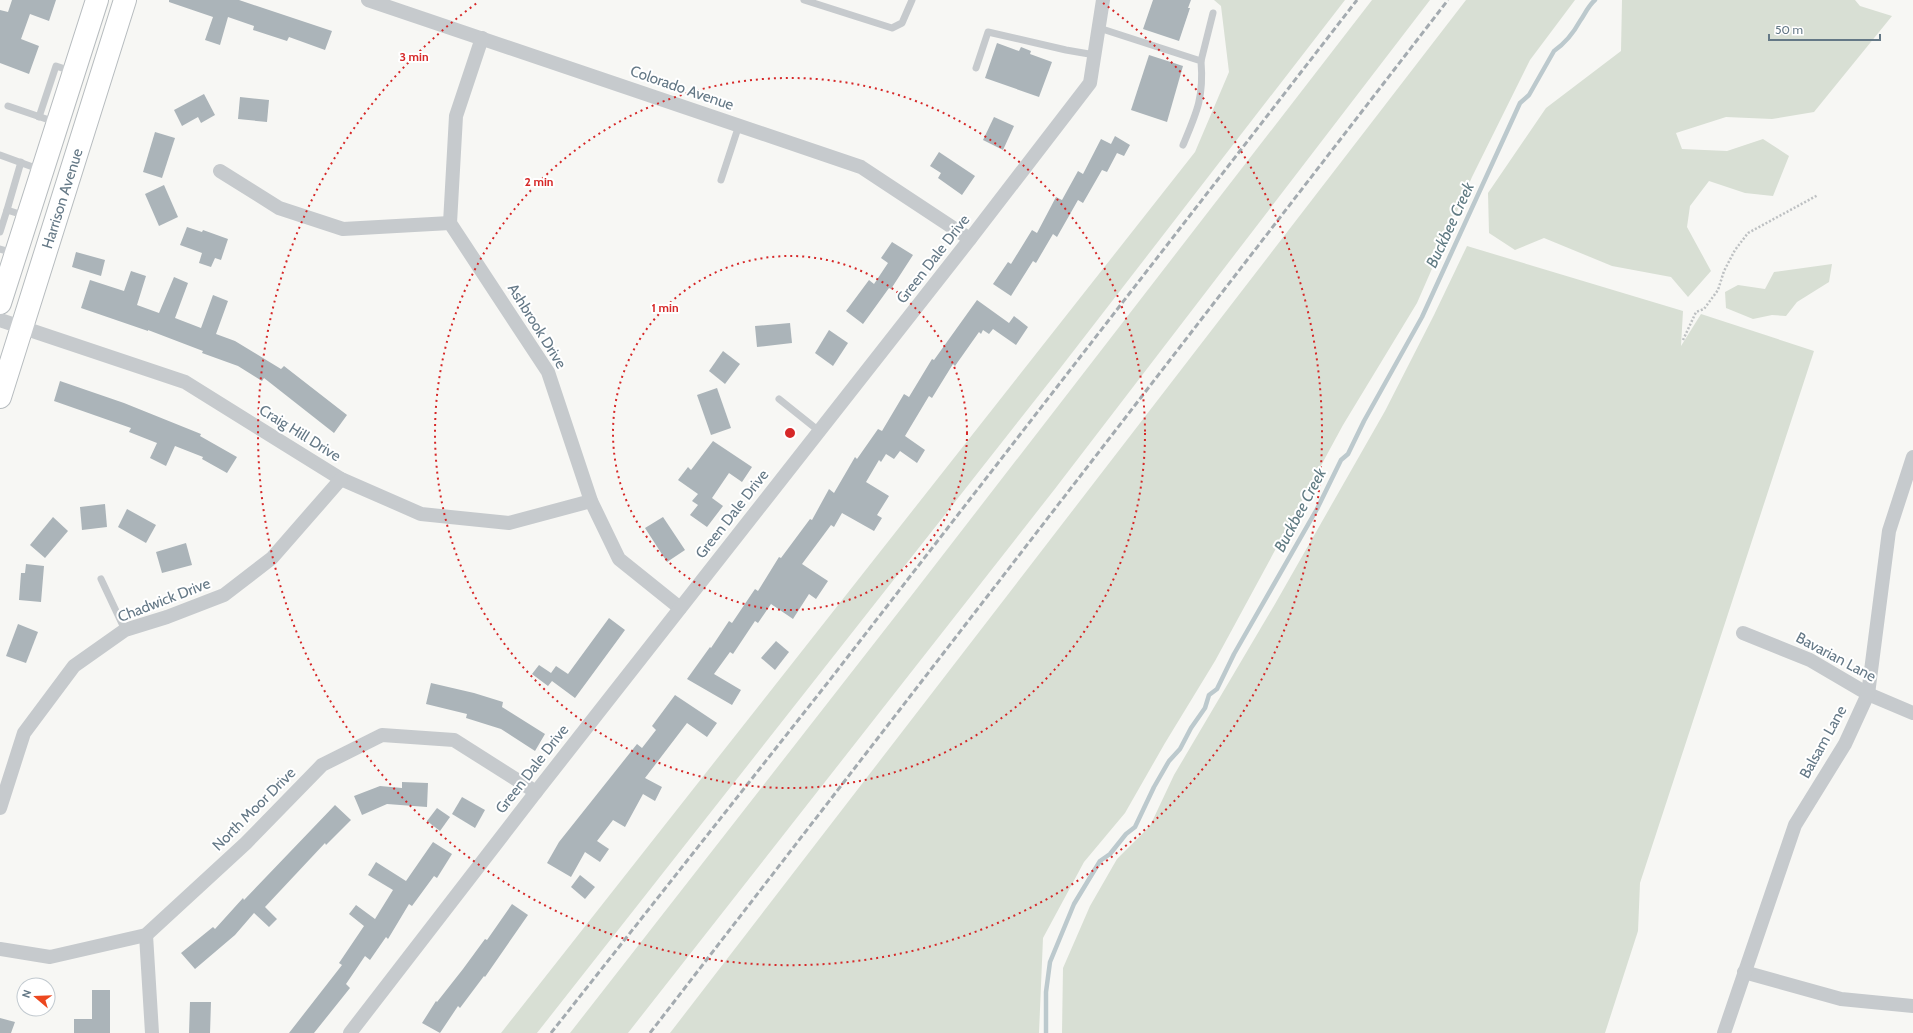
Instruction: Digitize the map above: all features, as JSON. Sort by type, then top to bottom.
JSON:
[{"type":"main road","name":"Harrison Avenue","points":[[0,303],[8,251],[28,216],[43,170],[49,120],[74,72],[97,0]]},
{"type":"main road","name":"Harrison Avenue","points":[[0,397],[125,0]]},
{"type":"street","name":"Colorado Avenue","points":[[368,0],[861,167],[970,239]]},
{"type":"street","name":"Green Dale Drive","points":[[350,1033],[536,792],[970,239],[1090,83],[1103,0]]},
{"type":"street","points":[[220,171],[279,208],[343,229],[450,222],[456,116],[482,38]]},
{"type":"street","name":"Ashbrook Drive","points":[[450,222],[548,372],[591,501],[618,560],[680,608]]},
{"type":"street","name":"Craig Hill Drive","points":[[0,320],[185,382],[342,479],[421,514],[509,523],[591,501]]},
{"type":"street","name":"Balsam Lane","points":[[1724,1033],[1795,825],[1845,744],[1868,694],[1889,531],[1913,457]]},
{"type":"street","name":"Chadwick Drive","points":[[0,808],[24,733],[74,666],[125,630],[168,617],[224,595],[272,558],[342,479]]},
{"type":"street","name":"Bavarian Lane","points":[[1743,632],[1810,660],[1868,694],[1913,713]]},
{"type":"street","name":"North Moor Drive","points":[[0,949],[50,957],[146,935],[246,843],[322,765],[382,735],[454,740],[536,792]]},
{"type":"street","points":[[146,935],[152,1033]]},
{"type":"street","points":[[1744,972],[1841,999],[1913,1006]]},
{"type":"lane","points":[[804,0],[892,28],[902,23],[912,0]]},
{"type":"lane","points":[[1183,145],[1196,115],[1201,94],[1203,84],[1201,61],[1213,13]]},
{"type":"lane","points":[[1099,28],[1201,61]]},
{"type":"lane","points":[[976,68],[988,32],[1066,50],[1095,55]]},
{"type":"lane","points":[[8,106],[49,120]]},
{"type":"lane","points":[[721,180],[739,125]]},
{"type":"lane","points":[[0,155],[43,170]]},
{"type":"lane","points":[[0,232],[21,162]]},
{"type":"lane","points":[[7,210],[28,216]]},
{"type":"lane","points":[[779,399],[819,431]]},
{"type":"lane","points":[[101,579],[125,630]]},
{"type":"path","points":[[1683,340],[1696,312],[1704,309],[1718,290],[1724,271],[1735,250],[1748,233],[1818,195]]},
{"type":"shaded area","points":[[1214,0],[1345,0],[1058,371],[537,1033],[501,1033],[1195,152],[1229,72],[1221,6]]},
{"type":"shaded area","points":[[1372,0],[1430,0],[1054,490],[628,1033],[570,1033],[915,591]]},
{"type":"shaded area","points":[[1466,0],[1575,0],[1530,60],[1472,177],[1417,303],[1343,425],[1215,661],[1165,743],[1125,813],[1084,862],[1043,938],[1039,1033],[670,1033]]},
{"type":"shaded area","points":[[1622,0],[1855,0],[1860,6],[1892,16],[1814,112],[1772,119],[1726,117],[1676,133],[1682,149],[1727,151],[1763,139],[1789,156],[1773,196],[1745,193],[1709,181],[1690,206],[1687,227],[1711,271],[1688,297],[1671,277],[1612,266],[1544,238],[1515,250],[1489,233],[1488,193],[1546,108],[1621,51]]},
{"type":"shaded area","points":[[1467,246],[1683,311],[1681,346],[1701,314],[1814,351],[1640,883],[1638,931],[1605,1033],[1062,1033],[1063,968],[1090,906],[1117,859],[1150,826],[1174,775],[1275,604],[1385,411]]},
{"type":"shaded area","points":[[1832,264],[1829,282],[1797,302],[1786,316],[1772,315],[1753,319],[1726,308],[1725,292],[1738,285],[1765,289],[1774,272]]},
{"type":"building","points":[[12,0],[56,0],[49,21],[30,14],[21,39],[39,46],[29,74],[0,63],[0,10],[8,12]]},
{"type":"building","points":[[169,0],[239,0],[332,31],[325,50],[289,37],[287,41],[253,30],[254,26],[228,17],[220,45],[205,40],[213,17],[169,2]]},
{"type":"building","points":[[1153,0],[1191,0],[1188,8],[1190,8],[1179,41],[1143,29]]},
{"type":"building","points":[[997,43],[1019,51],[1021,47],[1031,51],[1030,54],[1052,62],[1039,97],[985,78]]},
{"type":"building","points":[[1149,55],[1183,66],[1167,122],[1131,110]]},
{"type":"building","points":[[204,94],[215,115],[201,123],[198,117],[182,126],[174,110]]},
{"type":"building","points":[[240,97],[269,100],[267,122],[238,119]]},
{"type":"building","points":[[994,117],[1014,126],[1003,150],[983,140]]},
{"type":"building","points":[[155,132],[175,138],[162,178],[143,172]]},
{"type":"building","points":[[1115,136],[1130,145],[1124,156],[1117,153],[1107,172],[1102,170],[1083,203],[1078,200],[1057,237],[1053,234],[1036,263],[1033,261],[1011,296],[993,284],[1008,262],[1011,264],[1032,230],[1037,233],[1056,197],[1062,200],[1078,171],[1083,174],[1101,139],[1111,144]]},
{"type":"building","points":[[939,152],[975,176],[962,195],[938,178],[941,173],[930,166]]},
{"type":"building","points":[[164,185],[178,217],[159,226],[145,194]]},
{"type":"building","points":[[187,227],[202,232],[203,230],[228,239],[221,260],[215,258],[211,267],[199,263],[202,253],[180,245]]},
{"type":"building","points":[[892,242],[913,255],[891,289],[889,288],[863,324],[846,311],[869,280],[874,284],[888,263],[881,258]]},
{"type":"building","points":[[76,252],[105,260],[101,276],[72,267]]},
{"type":"building","points":[[131,271],[146,276],[137,305],[159,313],[174,277],[188,283],[175,318],[201,328],[213,295],[228,301],[216,334],[235,341],[281,369],[284,366],[347,415],[334,433],[264,378],[262,381],[238,366],[202,353],[203,351],[148,330],[81,308],[90,280],[124,291]]},
{"type":"building","points":[[977,300],[1009,323],[1014,316],[1028,327],[1016,345],[993,329],[989,334],[983,330],[981,334],[979,332],[955,366],[953,364],[932,398],[929,396],[905,436],[925,450],[917,463],[900,451],[894,459],[886,454],[881,462],[879,460],[866,482],[889,496],[877,515],[882,518],[874,531],[842,513],[834,527],[831,525],[802,564],[828,581],[816,599],[809,594],[793,619],[771,604],[758,623],[755,621],[733,654],[730,652],[714,674],[741,690],[732,705],[687,679],[710,647],[711,648],[729,621],[732,623],[755,589],[758,591],[779,557],[781,558],[810,519],[812,520],[829,489],[834,493],[855,457],[857,459],[878,429],[882,431],[904,394],[909,397],[932,359],[934,360]]},
{"type":"building","points":[[790,323],[792,343],[757,347],[755,326]]},
{"type":"building","points":[[829,330],[848,343],[833,366],[815,353]]},
{"type":"building","points":[[723,351],[740,364],[725,384],[709,371]]},
{"type":"building","points":[[60,381],[124,403],[201,434],[200,436],[237,457],[227,473],[202,459],[203,457],[175,446],[166,466],[150,458],[157,443],[129,432],[131,428],[54,401]]},
{"type":"building","points":[[717,388],[731,428],[711,435],[697,395]]},
{"type":"building","points":[[713,441],[752,467],[742,482],[729,473],[712,498],[723,506],[707,527],[690,515],[698,505],[692,501],[698,494],[678,480],[688,467],[691,470]]},
{"type":"building","points":[[105,504],[107,527],[82,530],[80,507]]},
{"type":"building","points":[[127,509],[156,525],[146,543],[118,527]]},
{"type":"building","points":[[53,517],[68,531],[45,558],[30,545]]},
{"type":"building","points":[[663,517],[685,550],[667,562],[645,528]]},
{"type":"building","points":[[186,543],[192,565],[162,573],[156,552]]},
{"type":"building","points":[[26,564],[44,566],[41,602],[19,600],[21,573],[25,573]]},
{"type":"building","points":[[609,618],[625,630],[575,698],[552,681],[548,686],[532,674],[539,665],[551,673],[556,666],[568,674]]},
{"type":"building","points":[[18,624],[38,632],[26,663],[6,656]]},
{"type":"building","points":[[776,641],[789,652],[775,670],[761,658]]},
{"type":"building","points":[[431,683],[474,693],[503,702],[502,707],[545,734],[535,751],[501,729],[466,718],[467,714],[426,704]]},
{"type":"building","points":[[675,695],[717,723],[707,737],[687,723],[645,778],[662,787],[655,801],[643,794],[625,827],[613,820],[597,841],[609,849],[600,862],[585,852],[571,877],[547,863],[559,842],[637,744],[642,748],[656,730],[652,726]]},
{"type":"building","points":[[402,782],[428,783],[427,807],[387,804],[362,815],[354,796],[380,786],[402,788]]},
{"type":"building","points":[[462,797],[485,810],[475,828],[452,814]]},
{"type":"building","points":[[335,805],[351,820],[326,845],[325,843],[265,907],[277,919],[269,927],[254,913],[235,935],[195,969],[181,953],[213,927],[215,929],[243,898],[244,900]]},
{"type":"building","points":[[437,808],[450,817],[440,831],[427,821]]},
{"type":"building","points":[[433,842],[452,854],[437,878],[434,876],[412,906],[409,904],[388,939],[386,937],[370,960],[365,956],[346,984],[350,988],[314,1033],[289,1033],[342,965],[339,963],[364,926],[349,914],[356,905],[375,919],[393,890],[368,875],[376,862],[406,881]]},
{"type":"building","points":[[580,875],[595,887],[585,899],[571,887]]},
{"type":"building","points":[[512,904],[528,915],[485,977],[484,976],[460,1008],[458,1006],[440,1033],[422,1023],[436,1001],[437,1002],[485,939],[487,940]]},
{"type":"building","points":[[92,990],[110,990],[110,1033],[74,1033],[74,1019],[92,1019]]},
{"type":"building","points":[[190,1002],[211,1002],[210,1033],[189,1033]]},
{"type":"building","points":[[0,1018],[15,1022],[11,1033],[0,1033]]},
{"type":"waterway","name":"Buckbee Creek","points":[[1046,1033],[1046,992],[1050,962],[1074,904],[1100,861],[1110,854],[1126,834],[1135,827],[1154,787],[1169,761],[1180,749],[1191,728],[1205,708],[1209,695],[1217,689],[1234,654],[1317,509],[1341,460],[1348,454],[1364,421],[1422,317],[1520,103],[1529,95],[1554,51],[1572,33],[1588,7],[1595,0]]},
{"type":"railway","points":[[551,1033],[829,681],[1357,0]]},
{"type":"railway","points":[[650,1033],[1448,0]]}]
